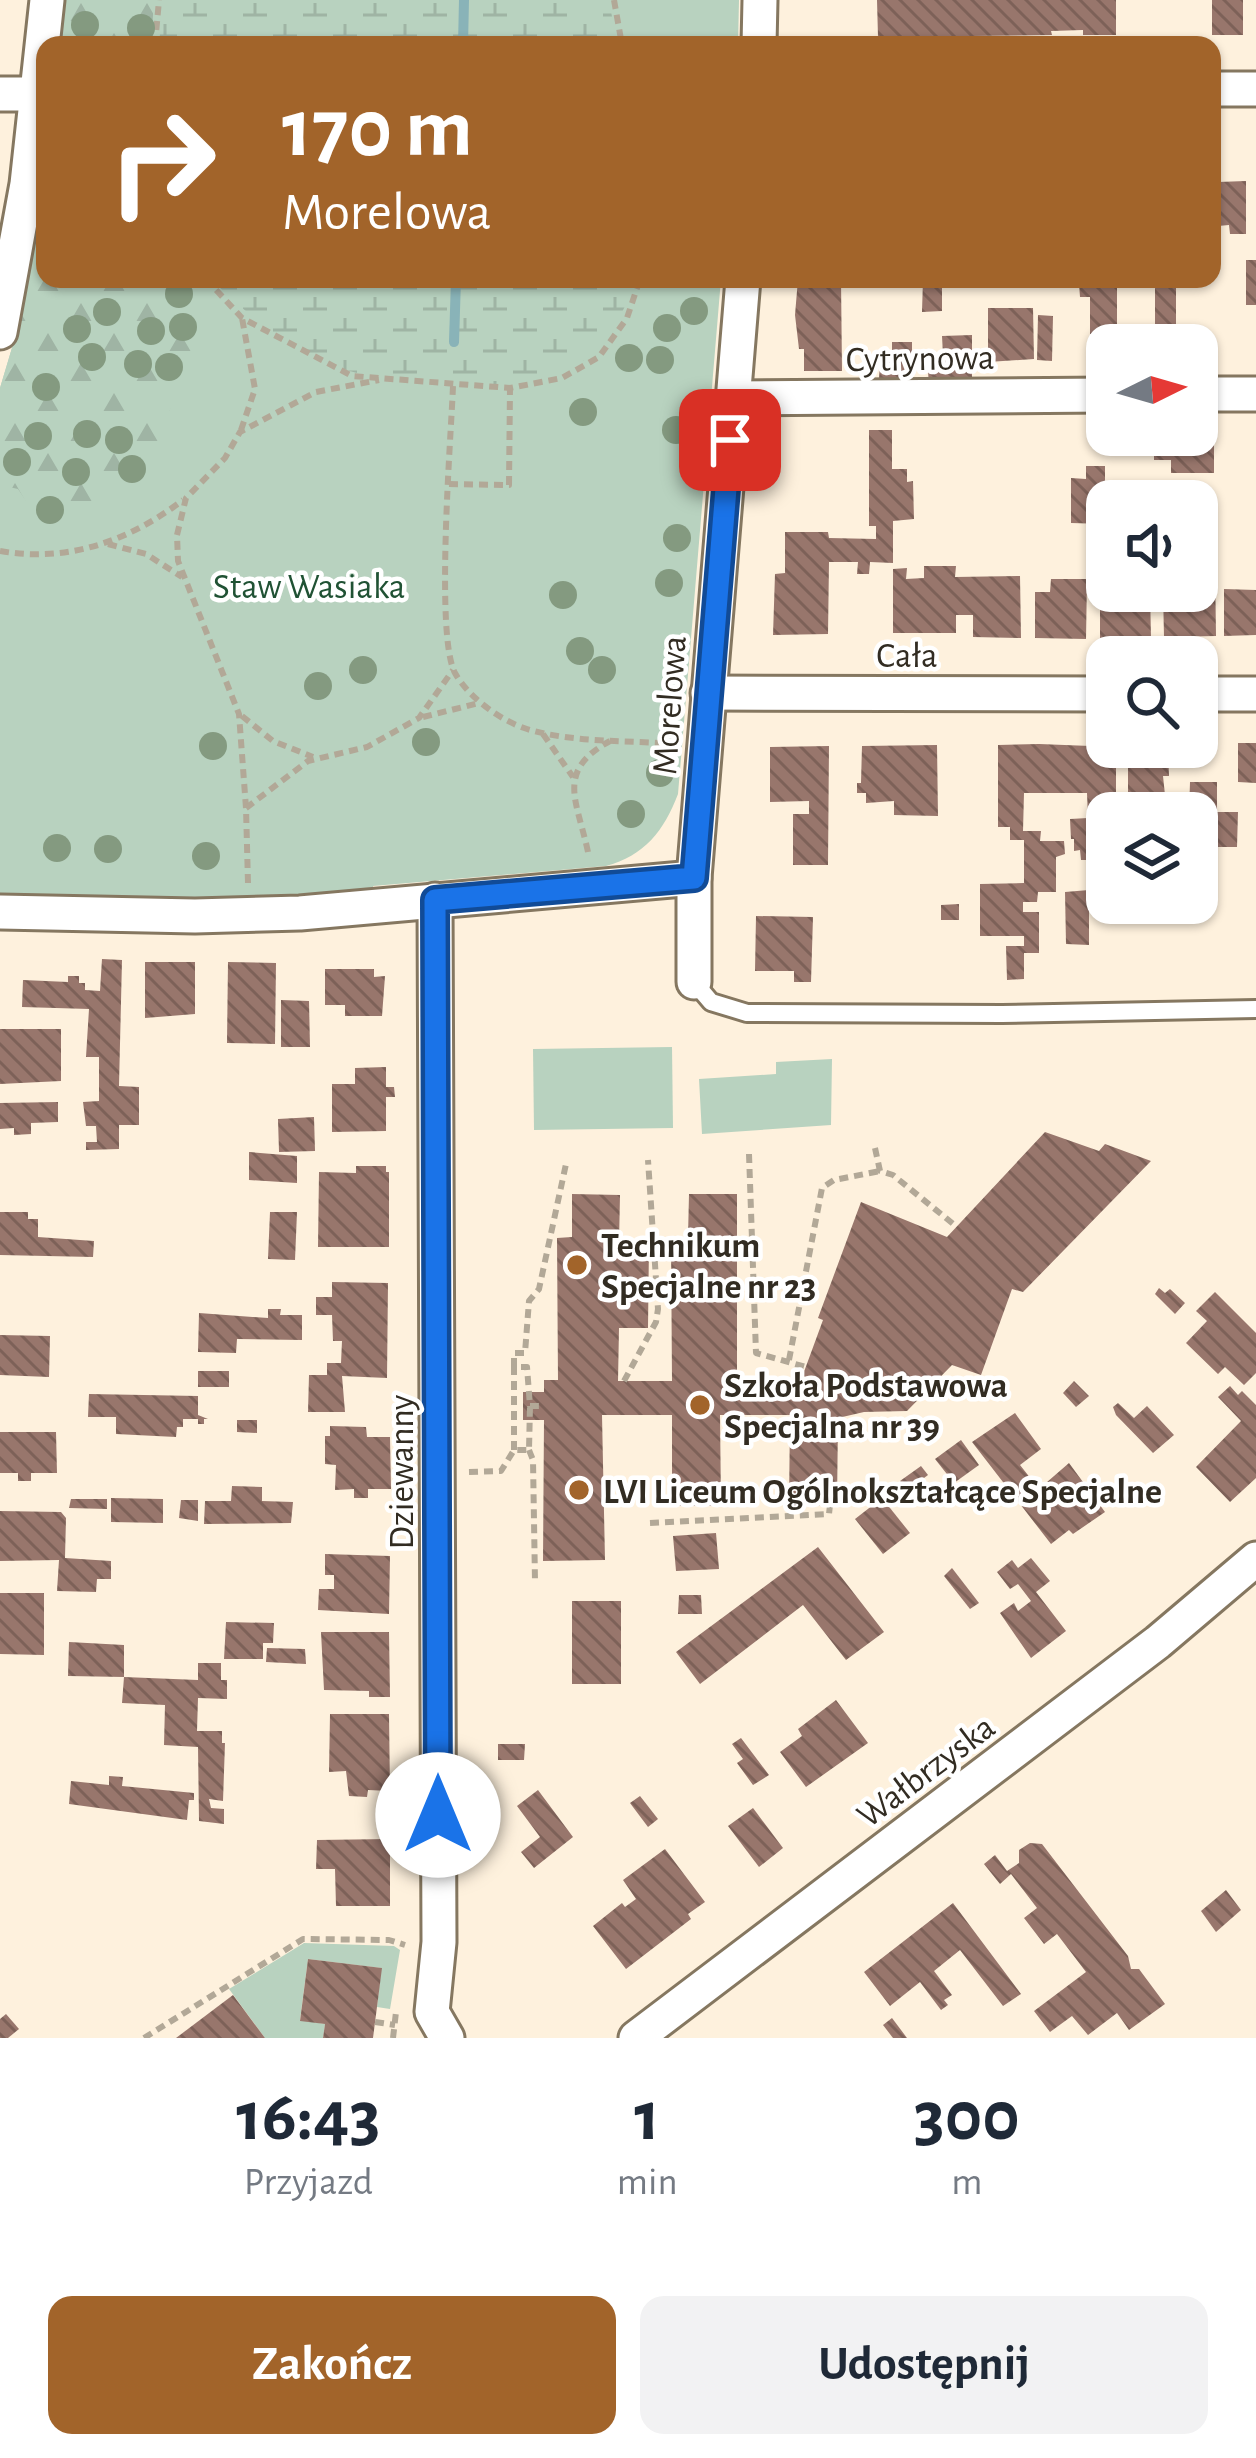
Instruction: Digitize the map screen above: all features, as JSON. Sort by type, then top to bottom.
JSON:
[{"type":"street","points":[[44,36],[47,0]]},
{"type":"street","points":[[759,36],[760,0]]},
{"type":"street","points":[[1221,89],[1256,89]]},
{"type":"street","points":[[0,94],[36,94]]},
{"type":"street","points":[[0,332],[36,110]]},
{"type":"street","name":"Morelowa","points":[[694,982],[694,878],[742,288]]},
{"type":"street","points":[[1218,394],[1256,394]]},
{"type":"street","name":"Cytrynowa","points":[[733,398],[1086,395]]},
{"type":"street","name":"Cała","points":[[707,693],[1086,694]]},
{"type":"street","points":[[1218,694],[1256,694]]},
{"type":"street","points":[[0,912],[248,915],[694,878]]},
{"type":"street","name":"Dziewanny","points":[[435,900],[436,2029]]},
{"type":"street","name":"Wałbrzyska","points":[[636,2038],[1159,1642],[1256,1559]]},
{"type":"lane","points":[[694,982],[710,1002],[748,1012],[1256,1009]]},
{"type":"path","points":[[156,36],[159,0]]},
{"type":"path","points":[[614,0],[620,36]]},
{"type":"path","points":[[214,288],[242,318],[333,368],[379,380],[510,388],[562,378],[599,357],[627,318],[637,288]]},
{"type":"path","points":[[0,551],[62,555],[104,544],[144,527],[186,498],[225,458],[241,432],[255,389],[242,318]]},
{"type":"path","points":[[241,432],[305,397],[379,380]]},
{"type":"path","points":[[453,386],[447,641],[453,670],[482,702],[508,721],[540,732],[704,746]]},
{"type":"path","points":[[449,484],[508,485],[510,388]]},
{"type":"path","points":[[186,498],[176,548],[239,714],[248,915]]},
{"type":"path","points":[[104,544],[146,554],[185,580]]},
{"type":"path","points":[[419,718],[453,670]]},
{"type":"path","points":[[246,808],[316,758],[367,747],[419,718],[482,702]]},
{"type":"path","points":[[239,714],[273,741],[316,758]]},
{"type":"path","points":[[540,732],[572,777],[596,887]]},
{"type":"path","points":[[572,777],[581,760],[614,739]]},
{"type":"path","points":[[874,1148],[880,1171]]},
{"type":"path","points":[[749,1154],[756,1353],[806,1367]]},
{"type":"path","points":[[624,1381],[656,1322],[658,1309],[648,1160]]},
{"type":"path","points":[[501,1472],[514,1450],[514,1353],[525,1353],[529,1301],[539,1289],[566,1164]]},
{"type":"path","points":[[789,1360],[822,1188],[833,1180],[880,1171],[893,1175],[957,1227]]},
{"type":"path","points":[[514,1367],[527,1367],[536,1581]]},
{"type":"path","points":[[530,1406],[544,1406]]},
{"type":"path","points":[[514,1450],[529,1450]]},
{"type":"path","points":[[650,1523],[791,1519],[829,1514],[830,1505]]},
{"type":"path","points":[[144,2038],[303,1939],[405,1942],[402,1963]]},
{"type":"path","points":[[392,2038],[397,2005]]},
{"type":"path","points":[[375,2022],[397,2026]]},
{"type":"green space","points":[[62,0],[739,0],[738,36],[59,36]]},
{"type":"green space","points":[[62,0],[154,0],[152,36],[59,33]]},
{"type":"green space","points":[[163,0],[609,0],[615,36],[160,36]]},
{"type":"green space","name":"Staw Wasiaka","points":[[36,225],[36,288],[720,288],[678,794],[659,830],[642,849],[606,866],[373,886],[284,900],[0,899],[0,388],[23,311]]},
{"type":"green space","points":[[36,225],[36,288],[207,288],[196,318],[193,353],[159,436],[151,472],[110,511],[74,524],[40,521],[18,489],[0,485],[0,388],[23,311]]},
{"type":"green space","points":[[221,288],[632,288],[602,343],[581,362],[557,374],[500,384],[350,371],[286,341]]},
{"type":"green space","points":[[672,1047],[673,1128],[534,1130],[533,1049]]},
{"type":"green space","points":[[832,1059],[831,1125],[702,1134],[699,1079],[776,1074],[776,1062]]},
{"type":"green space","points":[[304,1943],[400,1950],[390,2009],[377,2007],[381,1968],[308,1959],[300,2020],[325,2024],[323,2038],[265,2038],[229,1989]]},
{"type":"building","points":[[877,0],[1116,0],[1116,35],[1083,35],[1083,30],[1051,31],[1052,35],[878,36]]},
{"type":"building","points":[[1212,0],[1243,0],[1243,35],[1212,35]]},
{"type":"building","points":[[1246,181],[1246,234],[1230,234],[1229,225],[1221,226],[1221,182]]},
{"type":"building","points":[[1246,260],[1256,260],[1256,305],[1246,305]]},
{"type":"building","points":[[797,288],[841,288],[842,371],[804,371],[795,315]]},
{"type":"building","points":[[923,288],[942,288],[942,311],[922,312]]},
{"type":"building","points":[[1079,288],[1117,288],[1117,324],[1090,324],[1090,297],[1080,297]]},
{"type":"building","points":[[1155,288],[1176,288],[1176,324],[1155,324]]},
{"type":"building","points":[[988,308],[1033,308],[1034,359],[988,362]]},
{"type":"building","points":[[1038,315],[1053,316],[1052,361],[1037,360]]},
{"type":"building","points":[[972,335],[972,385],[929,386],[927,356],[943,355],[942,336]]},
{"type":"building","points":[[892,342],[912,342],[912,379],[879,379],[880,362],[892,362]]},
{"type":"building","points":[[869,430],[892,430],[892,469],[907,469],[907,482],[913,481],[914,519],[893,521],[893,563],[870,562],[869,574],[857,574],[858,562],[829,562],[828,634],[773,635],[775,574],[785,573],[785,532],[876,539],[876,526],[869,526]]},
{"type":"building","points":[[1154,456],[1214,456],[1214,473],[1171,473],[1171,460],[1154,460]]},
{"type":"building","points":[[1086,466],[1105,466],[1105,480],[1086,480],[1086,523],[1071,523],[1071,478],[1086,479]]},
{"type":"building","points":[[924,566],[956,566],[955,577],[1020,576],[1021,638],[973,637],[973,615],[956,615],[956,633],[893,633],[893,569],[907,568],[906,579],[924,578]]},
{"type":"building","points":[[1051,579],[1086,579],[1086,639],[1035,638],[1035,592],[1050,592]]},
{"type":"building","points":[[1224,589],[1256,590],[1256,635],[1224,636]]},
{"type":"building","points":[[1100,612],[1150,612],[1151,636],[1100,636]]},
{"type":"building","points":[[1163,612],[1216,612],[1216,636],[1164,636]]},
{"type":"building","points":[[1238,743],[1256,743],[1256,783],[1238,782]]},
{"type":"building","points":[[937,745],[938,816],[894,815],[894,801],[866,803],[866,793],[857,793],[862,746]]},
{"type":"building","points":[[998,745],[1086,746],[1086,768],[1116,768],[1116,792],[1024,793],[1023,831],[1041,831],[1040,841],[1064,841],[1065,854],[1056,857],[1056,892],[1038,892],[1037,902],[1023,902],[1023,912],[1039,912],[1039,953],[1024,953],[1024,979],[1007,980],[1006,946],[1024,946],[1024,936],[980,936],[980,884],[1024,883],[1024,840],[1010,840],[1010,827],[998,827]]},
{"type":"building","points":[[829,746],[828,865],[793,865],[793,814],[809,814],[809,801],[770,802],[770,747]]},
{"type":"building","points":[[1128,768],[1169,768],[1169,776],[1163,776],[1165,792],[1128,792]]},
{"type":"building","points":[[1190,782],[1217,782],[1217,792],[1190,792]]},
{"type":"building","points":[[1218,812],[1238,812],[1237,847],[1218,847]]},
{"type":"building","points":[[1086,818],[1086,860],[1081,860],[1080,850],[1074,851],[1070,819]]},
{"type":"building","points":[[1086,890],[1089,945],[1066,944],[1065,892]]},
{"type":"building","points":[[959,904],[959,920],[941,920],[941,905]]},
{"type":"building","points":[[756,916],[813,917],[811,982],[794,982],[794,971],[755,971]]},
{"type":"building","points":[[102,959],[122,960],[119,1086],[139,1087],[139,1125],[119,1125],[119,1149],[86,1150],[86,1142],[97,1142],[96,1126],[86,1126],[83,1102],[99,1101],[99,1057],[86,1057],[89,1009],[22,1007],[23,980],[68,982],[68,976],[79,976],[85,990],[100,991]]},
{"type":"building","points":[[145,962],[195,962],[195,1014],[145,1018]]},
{"type":"building","points":[[228,962],[276,963],[275,1044],[227,1043]]},
{"type":"building","points":[[325,969],[374,969],[374,977],[385,976],[382,1016],[345,1016],[345,1005],[325,1005]]},
{"type":"building","points":[[281,1000],[309,1001],[310,1047],[281,1047]]},
{"type":"building","points":[[0,1029],[61,1029],[61,1081],[0,1084]]},
{"type":"building","points":[[386,1067],[386,1087],[394,1087],[395,1097],[386,1097],[386,1131],[332,1132],[332,1084],[355,1084],[355,1068]]},
{"type":"building","points":[[58,1102],[58,1122],[31,1123],[31,1134],[14,1135],[14,1128],[0,1129],[0,1103]]},
{"type":"building","points":[[314,1117],[315,1151],[279,1152],[278,1119]]},
{"type":"building","points":[[1045,1132],[1099,1151],[1105,1144],[1151,1161],[1023,1292],[1012,1289],[981,1375],[952,1365],[907,1411],[838,1418],[837,1505],[789,1506],[790,1415],[720,1415],[721,1506],[672,1506],[672,1415],[602,1415],[605,1560],[543,1561],[544,1420],[523,1420],[523,1392],[544,1392],[544,1380],[558,1380],[557,1238],[572,1237],[572,1194],[620,1195],[619,1243],[649,1243],[648,1328],[619,1328],[618,1381],[672,1381],[671,1238],[688,1237],[689,1194],[737,1194],[737,1381],[801,1380],[823,1320],[818,1318],[861,1202],[947,1237]]},
{"type":"building","points":[[249,1152],[297,1156],[297,1183],[249,1180]]},
{"type":"building","points":[[356,1166],[386,1166],[389,1172],[389,1247],[318,1247],[319,1172],[356,1173]]},
{"type":"building","points":[[0,1212],[28,1212],[28,1219],[38,1219],[38,1237],[94,1241],[93,1257],[0,1255]]},
{"type":"building","points":[[270,1212],[297,1212],[295,1260],[268,1259]]},
{"type":"building","points":[[332,1282],[388,1283],[387,1378],[342,1376],[345,1412],[308,1412],[309,1375],[327,1375],[327,1363],[341,1363],[342,1341],[333,1341],[332,1315],[316,1315],[316,1297],[332,1297]]},
{"type":"building","points":[[1159,1288],[1165,1293],[1170,1289],[1185,1303],[1175,1314],[1155,1294]]},
{"type":"building","points":[[1215,1292],[1256,1333],[1256,1373],[1244,1385],[1225,1367],[1218,1374],[1186,1343],[1207,1321],[1196,1311]]},
{"type":"building","points":[[268,1309],[281,1309],[280,1315],[302,1315],[302,1340],[237,1339],[236,1353],[198,1352],[199,1313],[268,1318]]},
{"type":"building","points":[[0,1335],[50,1336],[49,1377],[0,1375]]},
{"type":"building","points":[[198,1371],[229,1371],[229,1387],[198,1387]]},
{"type":"building","points":[[1074,1381],[1089,1396],[1076,1407],[1063,1393]]},
{"type":"building","points":[[1230,1386],[1256,1405],[1256,1478],[1230,1502],[1196,1467],[1241,1421],[1218,1397]]},
{"type":"building","points":[[89,1394],[198,1396],[198,1415],[208,1419],[198,1424],[198,1419],[183,1419],[176,1437],[116,1434],[116,1417],[88,1417]]},
{"type":"building","points":[[1118,1403],[1134,1418],[1147,1406],[1174,1435],[1153,1453],[1116,1415],[1113,1407]]},
{"type":"building","points":[[1015,1413],[1041,1449],[1020,1465],[1039,1489],[1069,1463],[1105,1512],[1051,1544],[972,1442]]},
{"type":"building","points":[[237,1420],[257,1420],[257,1433],[237,1432]]},
{"type":"building","points":[[330,1426],[366,1427],[367,1437],[390,1437],[391,1489],[368,1489],[368,1498],[354,1498],[354,1489],[335,1490],[336,1465],[325,1464],[325,1436],[330,1436]]},
{"type":"building","points":[[0,1432],[56,1432],[57,1473],[31,1473],[31,1481],[18,1481],[18,1473],[0,1473]]},
{"type":"building","points":[[961,1440],[979,1465],[954,1483],[935,1459]]},
{"type":"building","points":[[921,1466],[928,1475],[908,1490],[900,1481]]},
{"type":"building","points":[[232,1486],[262,1487],[262,1501],[293,1502],[291,1523],[204,1524],[205,1501],[231,1501]]},
{"type":"building","points":[[111,1498],[163,1499],[163,1523],[111,1522]]},
{"type":"building","points":[[882,1498],[910,1533],[883,1554],[855,1519]]},
{"type":"building","points":[[71,1499],[107,1499],[107,1509],[69,1508]]},
{"type":"building","points":[[181,1500],[198,1500],[198,1521],[179,1518]]},
{"type":"building","points":[[0,1511],[61,1512],[66,1518],[65,1558],[111,1561],[111,1579],[97,1579],[96,1592],[57,1591],[59,1560],[0,1561]]},
{"type":"building","points":[[716,1533],[719,1569],[676,1571],[673,1536]]},
{"type":"building","points":[[818,1547],[884,1632],[846,1660],[803,1605],[700,1684],[676,1652]]},
{"type":"building","points":[[325,1554],[390,1556],[389,1614],[318,1610],[319,1589],[334,1589],[334,1575],[325,1575]]},
{"type":"building","points":[[1031,1558],[1050,1581],[1036,1592],[1066,1631],[1031,1658],[1000,1613],[1014,1603],[1018,1611],[1031,1601],[1018,1584],[1010,1589],[997,1572],[1012,1560],[1018,1568]]},
{"type":"building","points":[[952,1568],[979,1603],[970,1609],[944,1576]]},
{"type":"building","points":[[0,1593],[44,1593],[44,1655],[0,1654]]},
{"type":"building","points":[[679,1595],[701,1595],[702,1614],[678,1614]]},
{"type":"building","points":[[572,1601],[621,1601],[621,1684],[572,1684]]},
{"type":"building","points":[[226,1622],[274,1623],[273,1643],[263,1643],[263,1659],[224,1659]]},
{"type":"building","points":[[321,1632],[389,1632],[390,1697],[369,1697],[369,1691],[324,1690]]},
{"type":"building","points":[[69,1642],[124,1645],[124,1677],[68,1676]]},
{"type":"building","points":[[267,1648],[305,1649],[306,1664],[266,1662]]},
{"type":"building","points":[[198,1663],[221,1663],[221,1680],[227,1680],[227,1699],[198,1698],[197,1731],[222,1731],[223,1801],[209,1799],[211,1808],[224,1809],[224,1824],[199,1821],[198,1747],[164,1745],[165,1705],[122,1703],[124,1677],[198,1680]]},
{"type":"building","points":[[836,1700],[868,1743],[806,1787],[780,1752],[802,1736],[798,1729]]},
{"type":"building","points":[[330,1714],[389,1714],[390,1791],[368,1790],[367,1797],[349,1796],[346,1771],[329,1772]]},
{"type":"building","points":[[741,1738],[769,1775],[753,1785],[737,1763],[743,1759],[732,1744]]},
{"type":"building","points":[[498,1744],[525,1744],[524,1760],[498,1760]]},
{"type":"building","points":[[109,1776],[123,1777],[122,1786],[194,1793],[187,1820],[69,1804],[71,1781],[109,1785]]},
{"type":"building","points":[[538,1790],[573,1837],[534,1868],[521,1852],[540,1837],[517,1806]]},
{"type":"building","points":[[640,1796],[658,1819],[648,1827],[630,1803]]},
{"type":"building","points":[[753,1808],[783,1848],[759,1867],[728,1826]]},
{"type":"building","points":[[390,1839],[390,1906],[336,1906],[335,1869],[316,1869],[317,1840]]},
{"type":"building","points":[[1030,1843],[1042,1844],[1128,1956],[1131,1969],[1139,1969],[1165,2004],[1129,2030],[1117,2013],[1088,2035],[1072,2016],[1050,2032],[1034,2011],[1086,1972],[1057,1934],[1044,1944],[1024,1918],[1037,1908],[1011,1874],[1000,1884],[984,1864],[995,1855],[1007,1871],[1019,1863],[1019,1850]]},
{"type":"building","points":[[665,1849],[705,1902],[688,1914],[691,1919],[626,1969],[593,1926],[622,1903],[625,1907],[636,1899],[623,1880]]},
{"type":"building","points":[[1226,1890],[1241,1910],[1216,1932],[1201,1911]]},
{"type":"building","points":[[953,1903],[1021,1994],[1003,2006],[960,1950],[934,1971],[952,1995],[944,2000],[948,2005],[941,2010],[920,1982],[890,2006],[864,1972]]},
{"type":"building","points":[[308,1959],[382,1968],[373,2038],[323,2038],[325,2024],[300,2021]]},
{"type":"building","points":[[233,1995],[265,2038],[176,2038]]},
{"type":"building","points":[[6,2014],[19,2029],[0,2038],[0,2019]]},
{"type":"building","points":[[892,2018],[907,2038],[893,2038],[883,2025]]},
{"type":"waterway","points":[[463,36],[464,0]]},
{"type":"waterway","points":[[454,342],[456,288]]},
{"type":"place","name":"Technikum Specjalne nr 23","points":[[577,1265]]},
{"type":"place","name":"Szkoła Podstawowa Specjalna nr 39","points":[[700,1405]]},
{"type":"place","name":"LVI Liceum Ogólnokształcące Specjalne","points":[[579,1490]]},
{"type":"route","points":[[438,1815],[435,900],[694,878],[730,440]]}]
